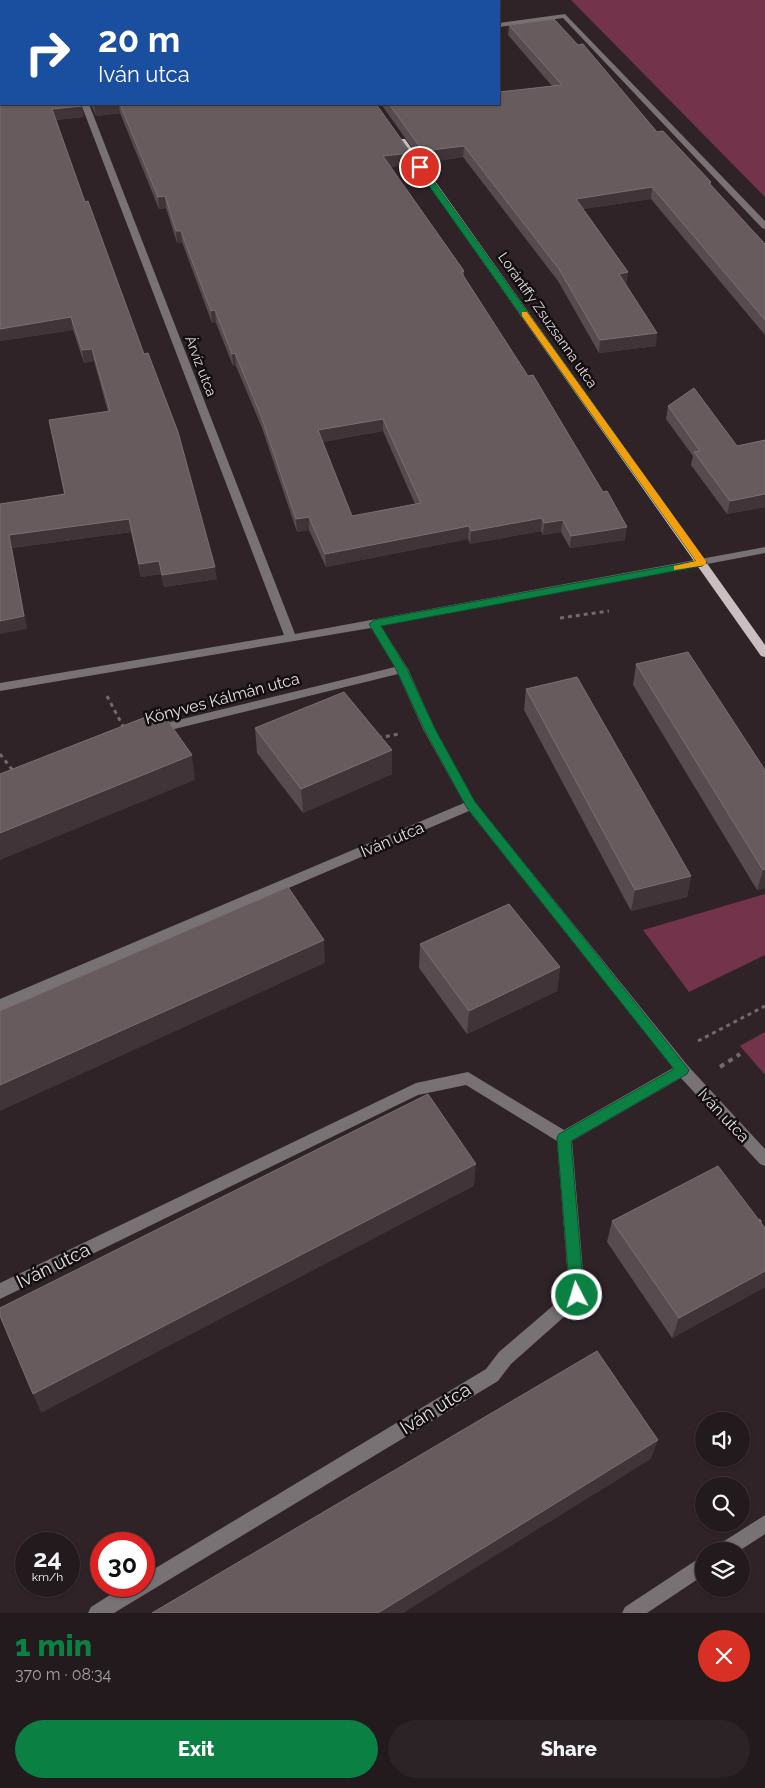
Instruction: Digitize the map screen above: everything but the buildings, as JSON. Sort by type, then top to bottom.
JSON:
[{"type":"main road","name":"Lorántffy Zsuzsanna utca","points":[[398,136],[765,653]]},
{"type":"street","points":[[500,25],[565,16],[765,226]]},
{"type":"street","name":"Árvíz utca","points":[[85,105],[291,638]]},
{"type":"street","points":[[0,687],[374,624],[765,550]]},
{"type":"street","points":[[374,624],[402,669],[430,729],[471,805]]},
{"type":"street","name":"Könyves Kálmán utca","points":[[130,740],[161,727],[402,669]]},
{"type":"street","name":"Iván utca","points":[[0,1005],[471,805],[683,1070],[765,1159]]},
{"type":"street","points":[[564,1138],[683,1070]]},
{"type":"street","name":"Iván utca","points":[[0,1291],[416,1089],[468,1078],[564,1138],[577,1295],[506,1358],[492,1375],[155,1579]]},
{"type":"street","points":[[738,1542],[765,1524]]},
{"type":"street","points":[[631,1613],[695,1570]]},
{"type":"street","name":"Iván utca","points":[[97,1613],[124,1597]]},
{"type":"path","points":[[104,691],[130,740]]},
{"type":"path","points":[[373,738],[430,729]]},
{"type":"path","points":[[0,754],[17,776]]},
{"type":"path","points":[[671,1055],[765,1006]]},
{"type":"path","points":[[752,1228],[765,1217]]},
{"type":"shaded area","points":[[571,0],[765,0],[765,197]]},
{"type":"shaded area","points":[[765,894],[765,955],[689,992],[643,930]]},
{"type":"shaded area","points":[[765,1032],[765,1075],[740,1046]]},
{"type":"slow traffic","points":[[525,314],[702,563],[677,568]]},
{"type":"route","points":[[420,167],[702,563],[374,624],[402,669],[430,729],[471,805],[683,1070],[564,1138],[577,1295]]}]
